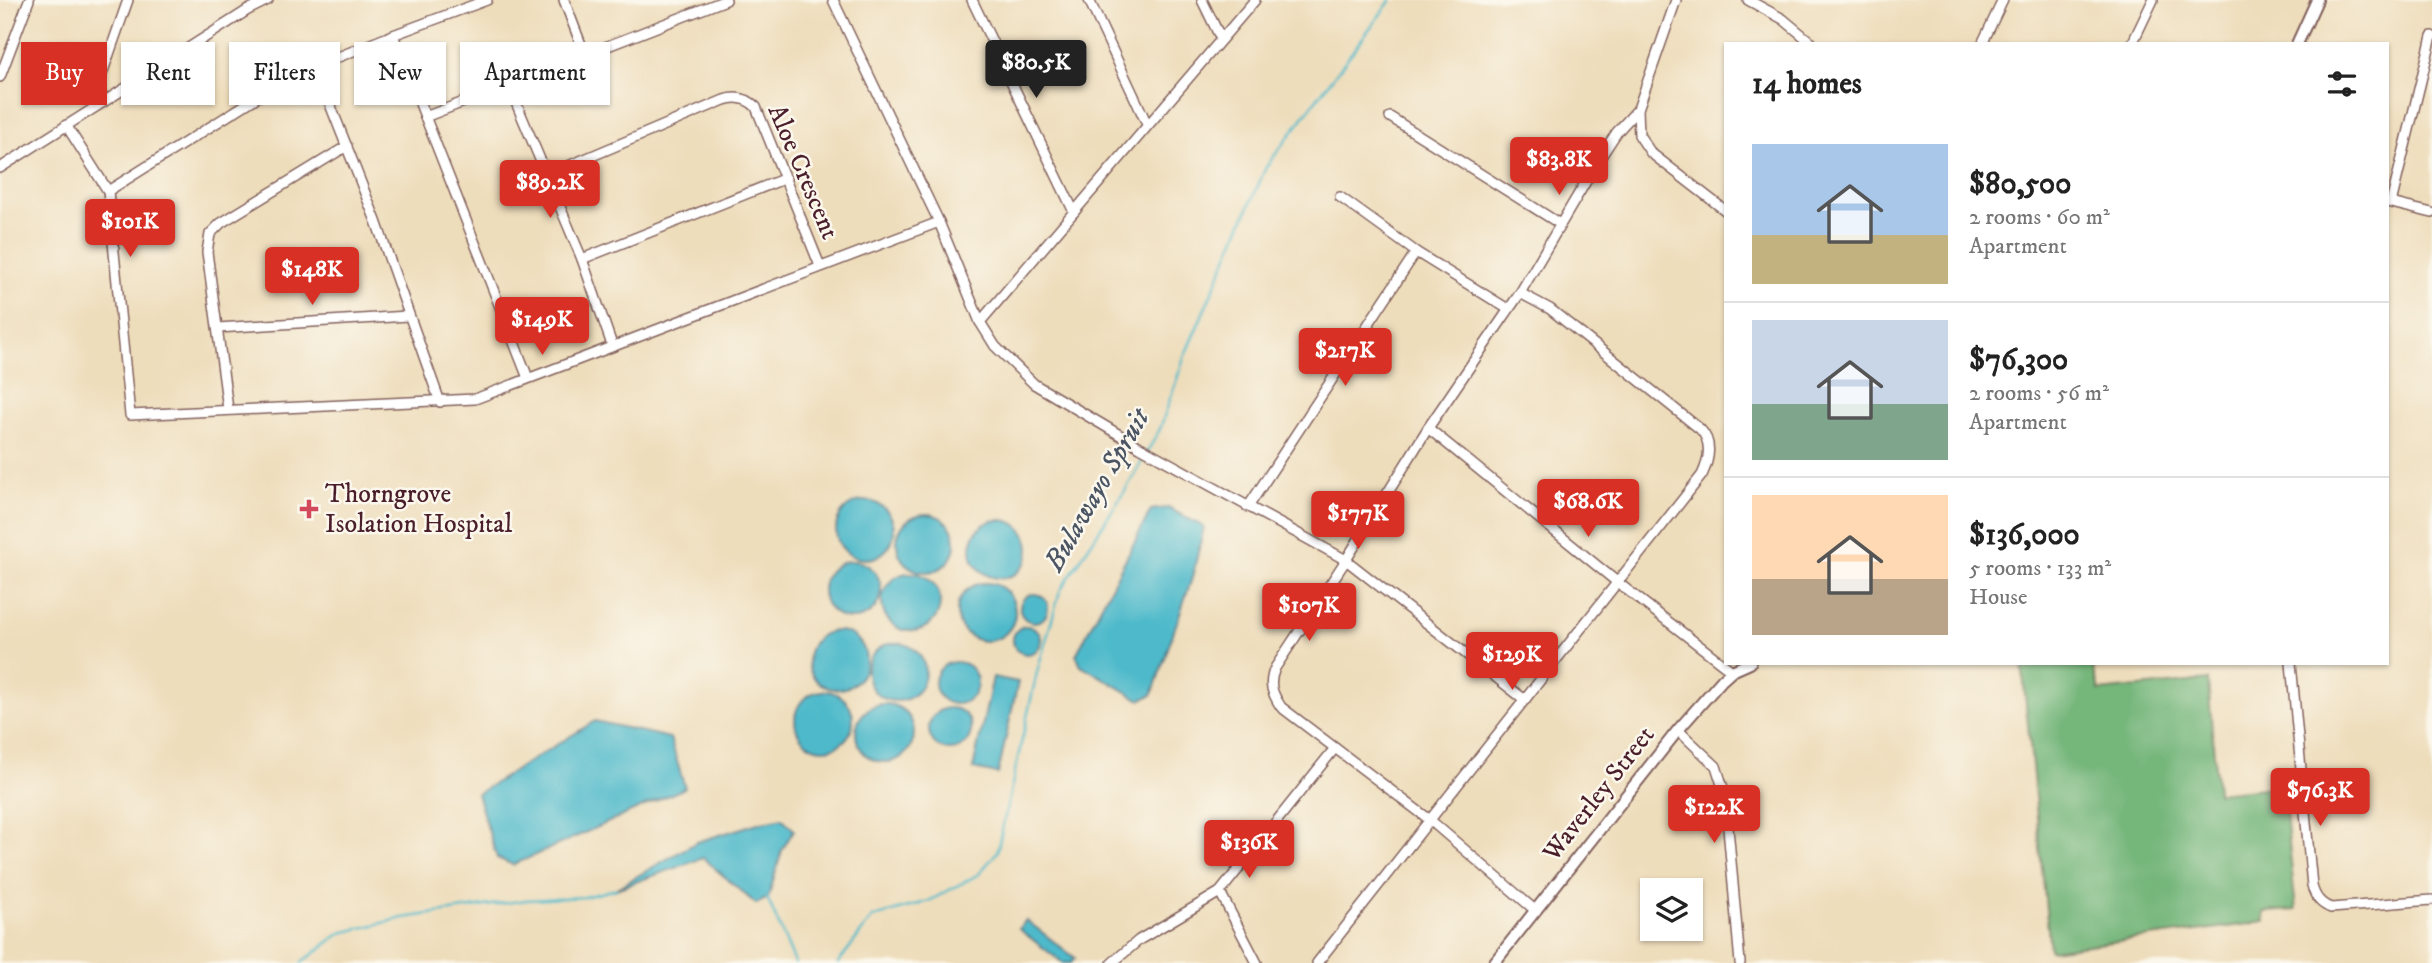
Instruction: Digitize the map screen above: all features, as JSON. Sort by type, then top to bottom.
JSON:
[{"type":"street","points":[[0,76],[29,0]]},
{"type":"street","points":[[93,107],[94,97],[128,0]]},
{"type":"street","points":[[1,165],[268,0]]},
{"type":"street","points":[[340,56],[487,0]]},
{"type":"street","points":[[564,0],[580,42]]},
{"type":"street","points":[[832,0],[939,222],[980,322],[995,346],[1034,384],[1140,447],[1346,560],[1525,700]]},
{"type":"street","points":[[972,0],[1074,212]]},
{"type":"street","points":[[1089,0],[1147,124]]},
{"type":"street","points":[[1202,0],[1221,39]]},
{"type":"street","points":[[980,322],[1255,0]]},
{"type":"street","points":[[1676,0],[1638,109],[1639,135],[1651,153],[1724,209]]},
{"type":"street","points":[[1748,0],[1783,19],[1811,42]]},
{"type":"street","points":[[1983,42],[2003,0]]},
{"type":"street","points":[[2133,42],[2153,0]]},
{"type":"street","points":[[2298,42],[2317,0]]},
{"type":"street","points":[[610,45],[720,1]]},
{"type":"street","points":[[393,35],[528,378]]},
{"type":"street","points":[[2432,36],[2389,203],[2432,214]]},
{"type":"street","name":"Aloe Crescent","points":[[547,175],[733,97],[749,102],[756,107],[820,267]]},
{"type":"street","points":[[425,117],[460,104]]},
{"type":"street","points":[[108,191],[243,105]]},
{"type":"street","points":[[331,105],[376,220],[440,402]]},
{"type":"street","points":[[517,105],[582,259],[612,345]]},
{"type":"street","points":[[1536,911],[1430,821],[1282,706],[1271,688],[1270,679],[1428,428],[1520,293],[1616,132],[1638,109]]},
{"type":"street","points":[[1390,117],[1560,224]]},
{"type":"street","points":[[66,125],[108,191],[130,415],[475,399],[939,222]]},
{"type":"street","points":[[228,409],[208,268],[210,234],[221,223],[347,146]]},
{"type":"street","points":[[582,259],[786,178]]},
{"type":"street","points":[[1340,197],[1416,253],[1508,309]]},
{"type":"street","points":[[1248,507],[1416,253]]},
{"type":"street","points":[[1317,963],[1702,475],[1708,441],[1700,429],[1550,309],[1520,293]]},
{"type":"street","points":[[218,328],[408,316]]},
{"type":"street","points":[[1428,428],[1617,582],[1724,665]]},
{"type":"street","points":[[1724,665],[1732,671]]},
{"type":"street","name":"Waverley Street","points":[[1494,963],[1678,730],[1732,671],[1746,665]]},
{"type":"street","points":[[2291,665],[2314,894],[2324,906],[2331,908],[2432,900]]},
{"type":"street","points":[[1678,730],[1716,766],[1721,777],[1725,794],[1740,963]]},
{"type":"street","points":[[1112,963],[1139,940],[1220,892],[1335,748]]},
{"type":"street","points":[[1220,892],[1257,963]]},
{"type":"green space","points":[[2022,665],[2092,665],[2099,691],[2208,680],[2217,793],[2283,786],[2296,910],[2264,912],[2265,922],[2050,950]]},
{"type":"water","points":[[865,501],[876,503],[889,514],[894,530],[892,541],[881,554],[865,559],[854,557],[841,546],[836,530],[838,519],[849,506]]},
{"type":"water","points":[[1168,508],[1204,527],[1192,578],[1152,695],[1140,700],[1081,665],[1076,655],[1151,510]]},
{"type":"water","points":[[926,514],[937,516],[950,527],[955,543],[953,554],[942,567],[926,572],[915,570],[902,559],[897,543],[899,532],[910,519]]},
{"type":"water","points":[[1000,520],[1011,522],[1024,533],[1029,549],[1027,560],[1016,573],[1000,578],[989,576],[976,565],[971,549],[973,538],[984,525]]},
{"type":"water","points":[[852,561],[863,563],[876,574],[881,590],[879,601],[868,614],[852,619],[841,617],[828,606],[823,590],[825,579],[836,566]]},
{"type":"water","points":[[911,573],[922,575],[935,586],[940,602],[938,613],[927,626],[911,631],[900,629],[887,618],[882,602],[884,591],[895,578]]},
{"type":"water","points":[[986,583],[997,585],[1010,596],[1015,612],[1013,623],[1002,636],[986,641],[975,639],[962,628],[957,612],[959,601],[970,588]]},
{"type":"water","points":[[1034,594],[1044,598],[1048,608],[1044,618],[1034,622],[1024,618],[1020,608],[1024,598]]},
{"type":"water","points":[[1027,626],[1037,630],[1041,640],[1037,650],[1027,654],[1017,650],[1013,640],[1017,630]]},
{"type":"water","points":[[837,631],[848,633],[861,644],[866,660],[864,671],[853,684],[837,689],[826,687],[813,676],[808,660],[810,649],[821,636]]},
{"type":"water","points":[[896,643],[907,645],[920,656],[925,672],[923,683],[912,696],[896,701],[885,699],[872,688],[867,672],[869,661],[880,648]]},
{"type":"water","points":[[956,662],[971,668],[977,683],[971,698],[956,704],[941,698],[935,683],[941,668]]},
{"type":"water","points":[[993,677],[1018,682],[998,774],[973,769]]},
{"type":"water","points":[[824,691],[835,693],[848,704],[853,720],[851,731],[840,744],[824,749],[813,747],[800,736],[795,720],[797,709],[808,696]]},
{"type":"water","points":[[885,704],[896,706],[909,717],[914,733],[912,744],[901,757],[885,762],[874,760],[861,749],[856,733],[858,722],[869,709]]},
{"type":"water","points":[[950,708],[965,714],[971,729],[965,744],[950,750],[935,744],[929,729],[935,714]]},
{"type":"water","points":[[595,721],[670,738],[685,788],[513,865],[497,858],[477,794]]},
{"type":"water","points":[[782,818],[794,830],[782,850],[768,898],[756,904],[703,858],[613,890],[697,842]]},
{"type":"water","points":[[1026,920],[1075,958],[1071,963],[1063,963],[1019,929]]},
{"type":"waterway","name":"Bulawayo Spruit","points":[[838,963],[872,918],[929,901],[979,874],[997,852],[1037,672],[1060,591],[1128,486],[1160,429],[1185,355],[1266,167],[1391,0]]},
{"type":"waterway","points":[[301,963],[341,933],[403,918],[526,900],[584,897],[616,889]]},
{"type":"waterway","points":[[766,895],[795,963]]},
{"type":"place","name":"Thorngrove Isolation Hospital","points":[[309,509]]}]
